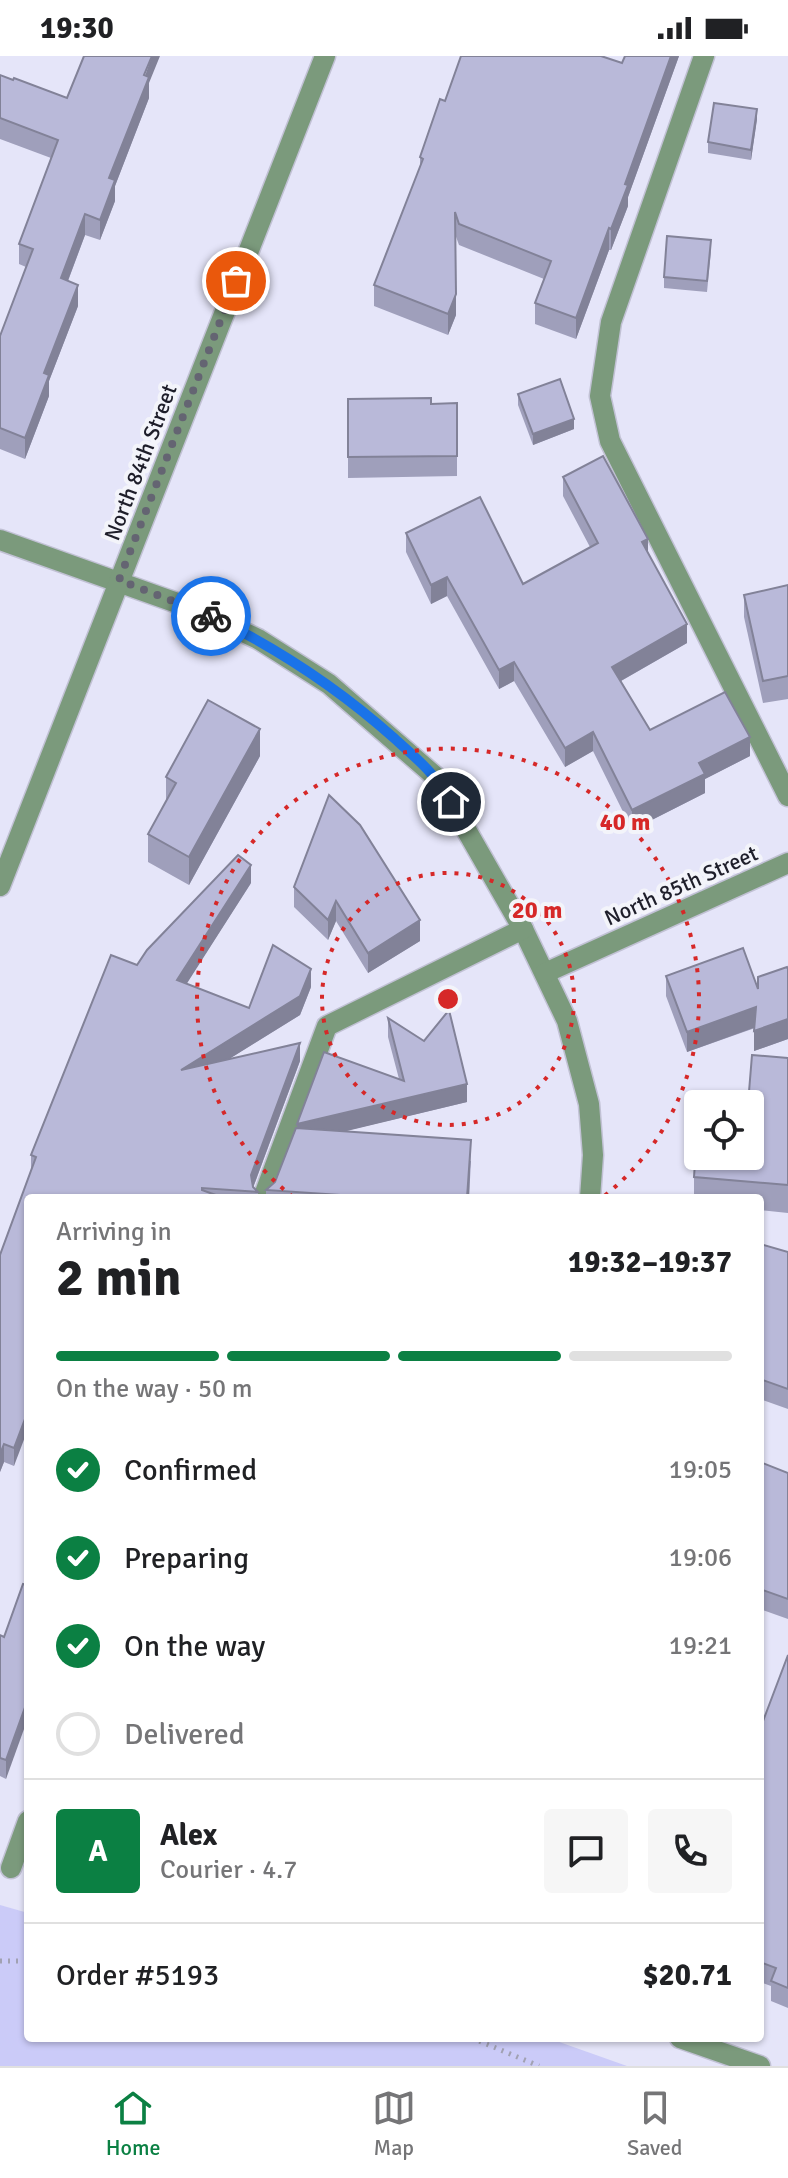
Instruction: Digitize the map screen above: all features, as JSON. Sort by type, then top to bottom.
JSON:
[{"type":"street","name":"North 84th Street","points":[[0,886],[325,56]]},
{"type":"street","points":[[704,56],[611,322],[600,396],[610,441],[788,796]]},
{"type":"street","points":[[0,540],[119,580],[194,609],[258,639],[329,684],[370,716],[436,777],[523,929],[567,1021],[589,1104],[593,1155],[590,1194]]},
{"type":"street","name":"North 85th Street","points":[[545,973],[788,863]]},
{"type":"street","points":[[264,1194],[327,1026],[523,929]]},
{"type":"street","points":[[13,1868],[24,1834]]},
{"type":"street","points":[[691,2042],[760,2066]]},
{"type":"path","points":[[0,1961],[24,1961]]},
{"type":"path","points":[[482,2042],[539,2066]]},
{"type":"shaded area","points":[[0,1905],[24,1912],[24,2042],[559,2042],[627,2066],[0,2066]]},
{"type":"building","points":[[84,56],[152,56],[144,75],[149,77],[109,178],[115,180],[100,220],[85,214],[61,278],[78,285],[44,373],[49,375],[25,438],[0,428],[0,336],[33,249],[19,244],[58,140],[0,118],[0,75],[67,98]]},
{"type":"building","points":[[461,56],[601,56],[622,63],[625,56],[671,56],[625,184],[628,185],[576,318],[535,303],[551,261],[459,224],[455,212],[456,294],[448,314],[374,285],[423,159],[420,157],[440,99],[445,101]]},
{"type":"building","points":[[714,103],[757,109],[751,150],[708,142]]},
{"type":"building","points":[[667,236],[711,240],[707,281],[664,277]]},
{"type":"building","points":[[560,379],[574,419],[533,434],[518,394]]},
{"type":"building","points":[[431,398],[431,404],[457,403],[457,456],[348,457],[348,399]]},
{"type":"building","points":[[603,456],[648,539],[642,542],[687,624],[612,667],[650,730],[725,692],[750,737],[699,763],[705,774],[632,810],[593,732],[565,748],[514,662],[499,670],[447,577],[431,585],[406,533],[480,497],[523,584],[598,543],[563,477]]},
{"type":"building","points":[[788,585],[788,676],[763,681],[744,595]]},
{"type":"building","points":[[208,700],[260,729],[189,857],[148,834],[176,783],[166,777]]},
{"type":"building","points":[[329,795],[360,825],[420,920],[368,953],[336,901],[328,920],[294,887]]},
{"type":"building","points":[[238,855],[251,865],[177,980],[249,1008],[273,945],[311,969],[300,996],[181,1070],[300,1043],[251,1175],[253,1187],[258,1192],[202,1188],[213,1194],[24,1194],[24,1422],[14,1448],[4,1444],[0,1454],[0,1255],[36,1157],[31,1155],[111,955],[137,965],[147,950]]},
{"type":"building","points":[[743,948],[758,989],[758,977],[787,967],[788,1019],[754,1031],[756,1007],[687,1032],[666,976]]},
{"type":"building","points":[[449,1010],[467,1084],[297,1124],[324,1052],[404,1081],[388,1018],[424,1041]]},
{"type":"building","points":[[752,1055],[788,1058],[788,1185],[694,1177],[694,1170],[764,1170],[764,1090],[749,1090]]},
{"type":"building","points":[[296,1128],[471,1140],[467,1194],[326,1194],[266,1190],[275,1182]]},
{"type":"building","points":[[764,1245],[788,1252],[788,1389],[764,1380]]},
{"type":"building","points":[[764,1464],[788,1473],[788,1599],[764,1590]]},
{"type":"building","points":[[23,1584],[24,1710],[6,1760],[0,1758],[0,1635],[4,1637]]},
{"type":"building","points":[[788,1655],[788,1988],[771,1981],[776,1968],[764,1964],[764,1718]]},
{"type":"way so far","points":[[211,616],[119,580],[236,281]]},
{"type":"route","points":[[211,616],[258,639],[329,684],[370,716],[436,777],[451,802]]}]
